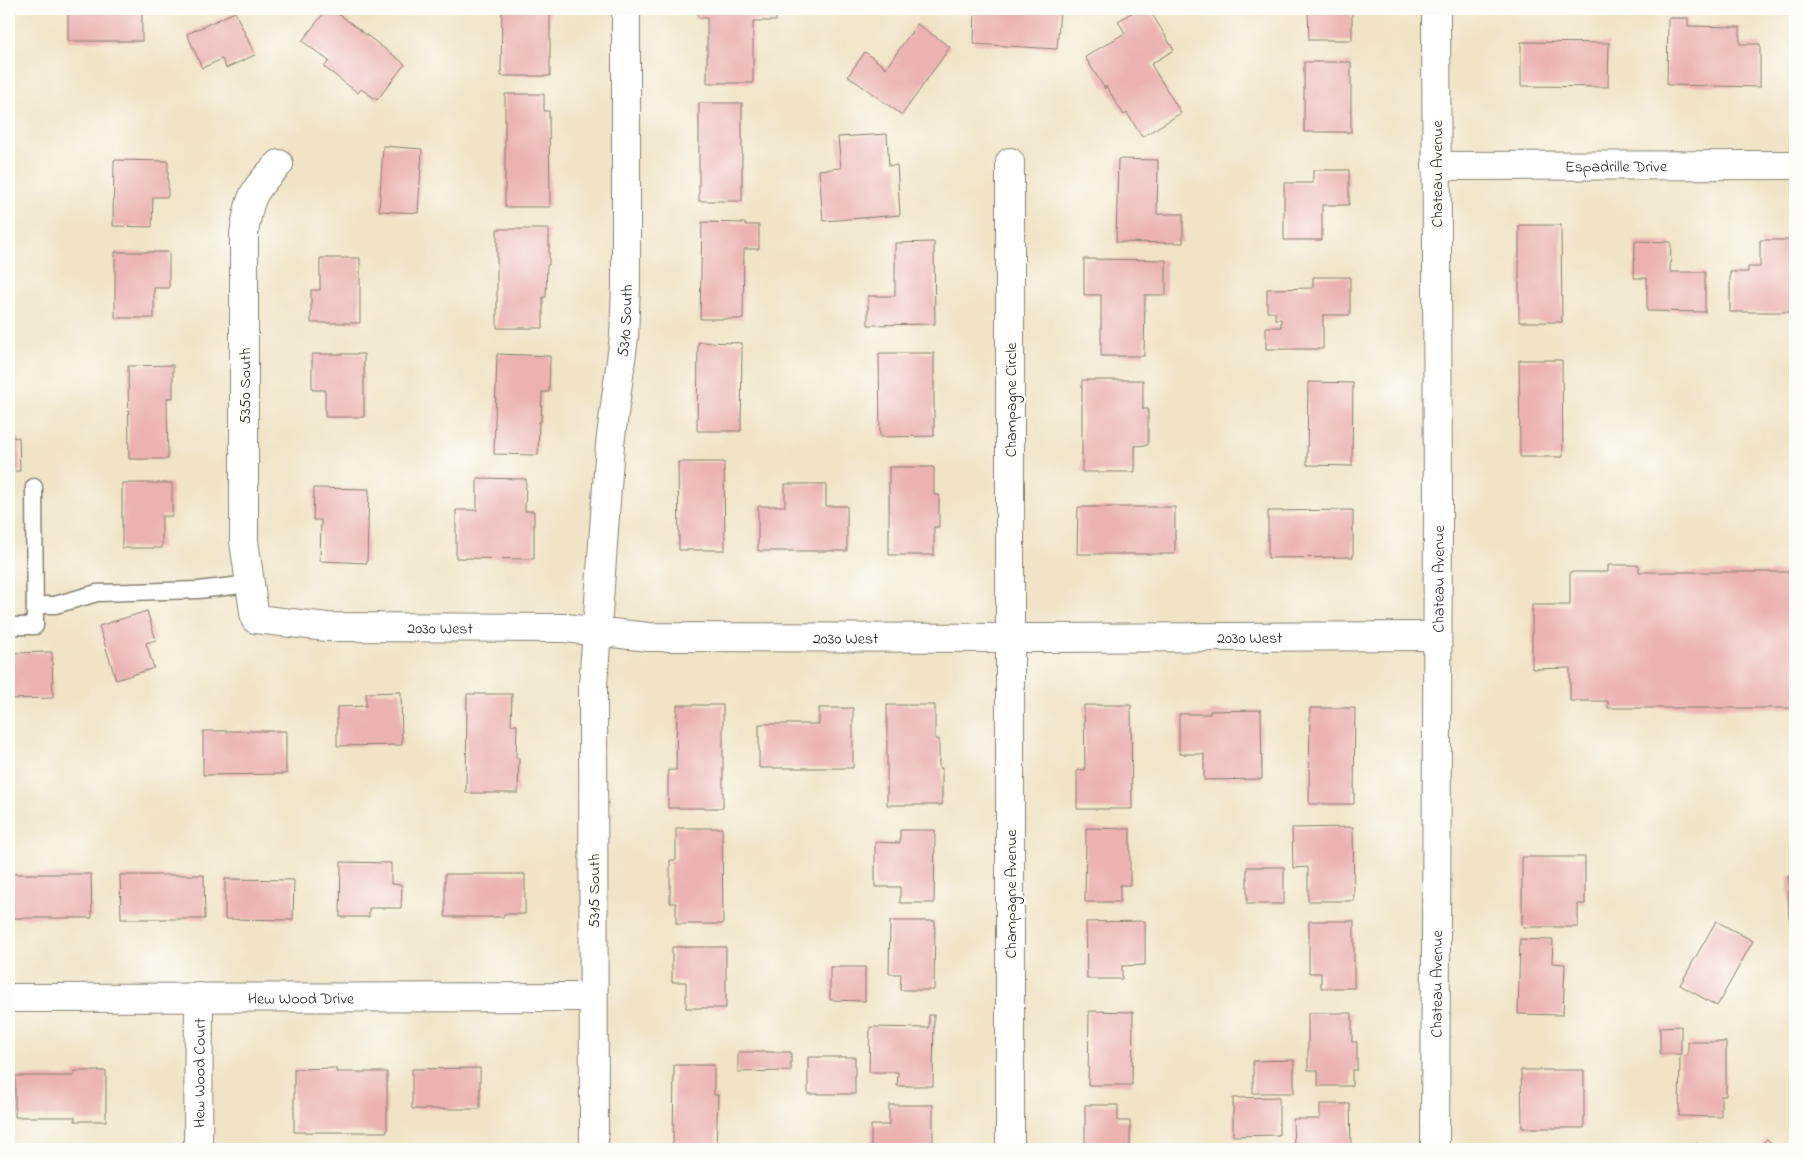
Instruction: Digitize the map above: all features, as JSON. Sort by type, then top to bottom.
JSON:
[{"type":"street","name":"5310 South","points":[[598,632],[610,444],[624,337],[626,285],[626,9]]},
{"type":"street","name":"Chateau Avenue","points":[[1435,1149],[1438,494],[1436,9]]},
{"type":"street","name":"Champagne Circle","points":[[1010,162],[1010,638]]},
{"type":"street","name":"5350 South","points":[[255,619],[244,541],[244,234],[248,206],[260,182],[279,164]]},
{"type":"street","name":"Espadrille Drive","points":[[1436,166],[1795,165]]},
{"type":"street","name":"2030 West","points":[[255,619],[327,627],[566,628],[648,637],[1436,636]]},
{"type":"street","name":"5315 South","points":[[594,1149],[593,686],[598,632]]},
{"type":"street","name":"Champagne Avenue","points":[[1010,638],[1010,1149]]},
{"type":"street","name":"Hew Wood Court","points":[[198,1149],[199,997]]},
{"type":"street","name":"Hew Wood Drive","points":[[9,998],[593,997]]},
{"type":"lane","points":[[9,626],[35,626],[34,487]]},
{"type":"lane","points":[[35,605],[55,606],[97,593],[198,590],[250,584]]},
{"type":"building","points":[[68,9],[142,9],[142,41],[68,41]]},
{"type":"building","points":[[327,9],[332,9],[405,64],[377,100],[361,89],[358,93],[324,67],[329,61],[302,41]]},
{"type":"building","points":[[502,9],[550,9],[550,76],[501,76]]},
{"type":"building","points":[[698,9],[776,9],[776,21],[753,21],[753,83],[707,83],[707,18],[698,18]]},
{"type":"building","points":[[975,9],[1060,9],[1057,49],[974,44]]},
{"type":"building","points":[[1138,9],[1149,9],[1174,50],[1151,64],[1181,113],[1142,137],[1127,113],[1124,115],[1106,86],[1105,89],[1085,57],[1125,33],[1118,21]]},
{"type":"building","points":[[1308,9],[1352,9],[1352,40],[1309,40]]},
{"type":"building","points":[[235,12],[255,55],[226,68],[222,59],[202,68],[187,34]]},
{"type":"building","points":[[1668,18],[1688,18],[1688,26],[1740,27],[1740,44],[1760,44],[1760,87],[1667,85]]},
{"type":"building","points":[[917,24],[950,47],[902,115],[848,76],[865,52],[886,68]]},
{"type":"building","points":[[1521,42],[1609,43],[1608,87],[1521,86]]},
{"type":"building","points":[[1304,62],[1351,62],[1351,132],[1304,132]]},
{"type":"building","points":[[505,94],[544,94],[544,111],[549,111],[550,207],[505,207]]},
{"type":"building","points":[[699,103],[742,103],[742,201],[699,201]]},
{"type":"building","points":[[887,134],[889,166],[897,165],[900,215],[823,221],[819,170],[841,168],[838,137]]},
{"type":"building","points":[[383,146],[422,149],[418,213],[379,211]]},
{"type":"building","points":[[1118,159],[1158,160],[1157,214],[1183,214],[1183,243],[1116,242]]},
{"type":"building","points":[[114,160],[168,161],[168,197],[153,197],[152,227],[113,226]]},
{"type":"building","points":[[1313,170],[1349,170],[1349,205],[1322,205],[1322,240],[1284,240],[1284,183],[1313,183]]},
{"type":"building","points":[[702,222],[759,225],[759,249],[744,249],[743,319],[700,319]]},
{"type":"building","points":[[1519,225],[1561,225],[1562,322],[1519,322]]},
{"type":"building","points":[[497,229],[549,229],[549,265],[547,265],[546,297],[543,297],[543,328],[497,328]]},
{"type":"building","points":[[1760,240],[1793,240],[1793,312],[1730,312],[1730,272],[1748,272],[1748,267],[1760,267]]},
{"type":"building","points":[[1635,241],[1671,242],[1670,272],[1705,272],[1705,312],[1647,311],[1647,278],[1634,278]]},
{"type":"building","points":[[934,242],[935,324],[868,325],[868,296],[895,296],[895,243]]},
{"type":"building","points":[[115,252],[169,252],[169,288],[154,288],[154,318],[115,318]]},
{"type":"building","points":[[320,258],[360,258],[360,323],[311,323],[311,290],[320,290]]},
{"type":"building","points":[[1084,259],[1166,260],[1166,295],[1145,295],[1144,356],[1101,356],[1101,295],[1084,295]]},
{"type":"building","points":[[1313,277],[1350,277],[1350,315],[1323,315],[1323,349],[1266,349],[1266,327],[1281,327],[1281,319],[1275,319],[1275,312],[1267,312],[1267,289],[1313,288]]},
{"type":"building","points":[[698,342],[742,343],[741,431],[697,431]]},
{"type":"building","points":[[879,353],[934,353],[934,436],[880,437]]},
{"type":"building","points":[[312,354],[364,354],[364,417],[325,417],[325,390],[312,390]]},
{"type":"building","points":[[497,354],[550,356],[549,392],[542,392],[538,455],[494,454]]},
{"type":"building","points":[[1519,360],[1562,360],[1563,457],[1520,457]]},
{"type":"building","points":[[173,365],[173,398],[167,398],[168,459],[129,459],[128,366]]},
{"type":"building","points":[[1082,380],[1143,380],[1143,409],[1148,409],[1148,445],[1135,446],[1135,472],[1082,472]]},
{"type":"building","points":[[1308,382],[1353,383],[1352,466],[1307,465]]},
{"type":"building","points":[[19,437],[20,471],[9,471],[9,438]]},
{"type":"building","points":[[678,462],[724,462],[725,550],[679,550]]},
{"type":"building","points":[[889,467],[934,467],[934,495],[939,495],[939,527],[934,527],[934,555],[889,555]]},
{"type":"building","points":[[477,478],[526,479],[525,511],[534,511],[534,559],[456,558],[456,510],[477,510]]},
{"type":"building","points":[[122,483],[172,483],[172,516],[162,516],[162,548],[122,548]]},
{"type":"building","points":[[785,484],[826,484],[826,506],[847,506],[847,551],[758,551],[758,506],[785,506]]},
{"type":"building","points":[[314,488],[369,489],[367,563],[320,561],[321,520],[313,520]]},
{"type":"building","points":[[1078,507],[1175,507],[1175,554],[1077,554]]},
{"type":"building","points":[[1353,510],[1353,557],[1268,558],[1268,511]]},
{"type":"building","points":[[1608,565],[1639,565],[1639,572],[1795,572],[1795,708],[1608,708],[1608,701],[1570,701],[1570,668],[1532,669],[1532,605],[1570,605],[1570,572],[1608,572]]},
{"type":"building","points":[[147,611],[156,640],[146,643],[154,668],[116,680],[99,626]]},
{"type":"building","points":[[52,652],[53,698],[9,699],[9,653]]},
{"type":"building","points":[[401,692],[402,745],[337,746],[337,707],[366,706],[366,693]]},
{"type":"building","points":[[467,694],[512,694],[511,725],[517,725],[516,758],[519,758],[518,793],[466,793]]},
{"type":"building","points":[[677,705],[723,705],[723,808],[668,808],[668,770],[676,770]]},
{"type":"building","points":[[887,705],[935,705],[935,739],[939,739],[939,768],[942,768],[942,805],[887,805]]},
{"type":"building","points":[[1084,705],[1131,705],[1132,809],[1077,809],[1077,770],[1085,770]]},
{"type":"building","points":[[819,708],[853,708],[853,768],[759,768],[759,724],[819,724]]},
{"type":"building","points":[[1310,708],[1355,708],[1354,804],[1309,804]]},
{"type":"building","points":[[1261,710],[1262,779],[1204,780],[1204,754],[1179,754],[1179,714],[1210,714],[1210,711]]},
{"type":"building","points":[[203,731],[286,731],[286,774],[203,775]]},
{"type":"building","points":[[1353,827],[1354,901],[1308,901],[1308,867],[1293,868],[1292,828]]},
{"type":"building","points":[[676,828],[722,828],[723,924],[676,924],[676,903],[670,903],[670,860],[676,860]]},
{"type":"building","points":[[1086,828],[1130,829],[1130,885],[1120,885],[1120,902],[1085,902]]},
{"type":"building","points":[[900,830],[935,830],[934,903],[900,903],[900,887],[875,887],[875,842],[900,843]]},
{"type":"building","points":[[1522,857],[1585,857],[1585,904],[1578,904],[1578,927],[1522,927]]},
{"type":"building","points":[[341,862],[391,863],[391,884],[402,885],[401,908],[369,908],[369,917],[340,917]]},
{"type":"building","points":[[1247,867],[1284,867],[1284,904],[1247,904]]},
{"type":"building","points":[[9,874],[91,874],[92,918],[9,918]]},
{"type":"building","points":[[445,874],[525,874],[525,914],[504,914],[504,917],[445,917]]},
{"type":"building","points":[[120,875],[204,875],[205,919],[121,919]]},
{"type":"building","points":[[1788,876],[1795,876],[1795,918],[1789,918]]},
{"type":"building","points":[[225,879],[294,880],[293,920],[225,919]]},
{"type":"building","points":[[890,921],[935,921],[934,990],[900,990],[901,974],[889,974]]},
{"type":"building","points":[[1145,921],[1145,965],[1122,966],[1122,979],[1087,979],[1086,922]]},
{"type":"building","points":[[1309,921],[1354,921],[1354,988],[1321,988],[1321,973],[1309,973]]},
{"type":"building","points":[[1716,921],[1753,941],[1717,1006],[1680,985]]},
{"type":"building","points":[[1520,939],[1553,940],[1552,963],[1565,964],[1563,1015],[1518,1014]]},
{"type":"building","points":[[672,947],[726,947],[726,1008],[686,1008],[686,982],[672,982]]},
{"type":"building","points":[[830,967],[865,967],[865,1001],[830,1000]]},
{"type":"building","points":[[1089,1011],[1133,1012],[1132,1085],[1088,1085]]},
{"type":"building","points":[[1308,1013],[1352,1013],[1352,1042],[1357,1042],[1357,1070],[1352,1070],[1352,1086],[1318,1086],[1318,1070],[1308,1070]]},
{"type":"building","points":[[929,1015],[934,1015],[933,1086],[897,1086],[898,1072],[869,1072],[870,1027],[929,1028]]},
{"type":"building","points":[[1681,1026],[1681,1054],[1660,1054],[1660,1027]]},
{"type":"building","points":[[1688,1042],[1726,1042],[1726,1096],[1721,1096],[1721,1117],[1679,1116],[1680,1055],[1688,1056]]},
{"type":"building","points":[[738,1052],[791,1052],[791,1071],[738,1072]]},
{"type":"building","points":[[808,1057],[855,1057],[855,1094],[808,1094]]},
{"type":"building","points":[[1294,1060],[1294,1093],[1253,1093],[1253,1061]]},
{"type":"building","points":[[674,1065],[714,1065],[714,1095],[718,1095],[716,1149],[673,1149]]},
{"type":"building","points":[[336,1068],[336,1072],[387,1072],[387,1132],[294,1132],[294,1069]]},
{"type":"building","points":[[480,1068],[480,1109],[412,1109],[412,1069]]},
{"type":"building","points":[[1521,1070],[1584,1070],[1584,1128],[1522,1128]]},
{"type":"building","points":[[74,1071],[106,1071],[106,1121],[75,1121],[75,1117],[15,1117],[15,1076],[74,1076]]},
{"type":"building","points":[[1279,1097],[1279,1135],[1233,1136],[1233,1098]]},
{"type":"building","points":[[1320,1104],[1350,1104],[1351,1149],[1294,1149],[1293,1119],[1320,1119]]},
{"type":"building","points":[[889,1105],[933,1105],[933,1149],[871,1149],[871,1125],[889,1125]]},
{"type":"building","points":[[1085,1105],[1118,1105],[1118,1121],[1130,1121],[1130,1149],[1085,1149]]},
{"type":"building","points":[[1767,1139],[1777,1149],[1757,1149]]},
{"type":"building","points":[[1697,1143],[1703,1149],[1692,1149]]}]
